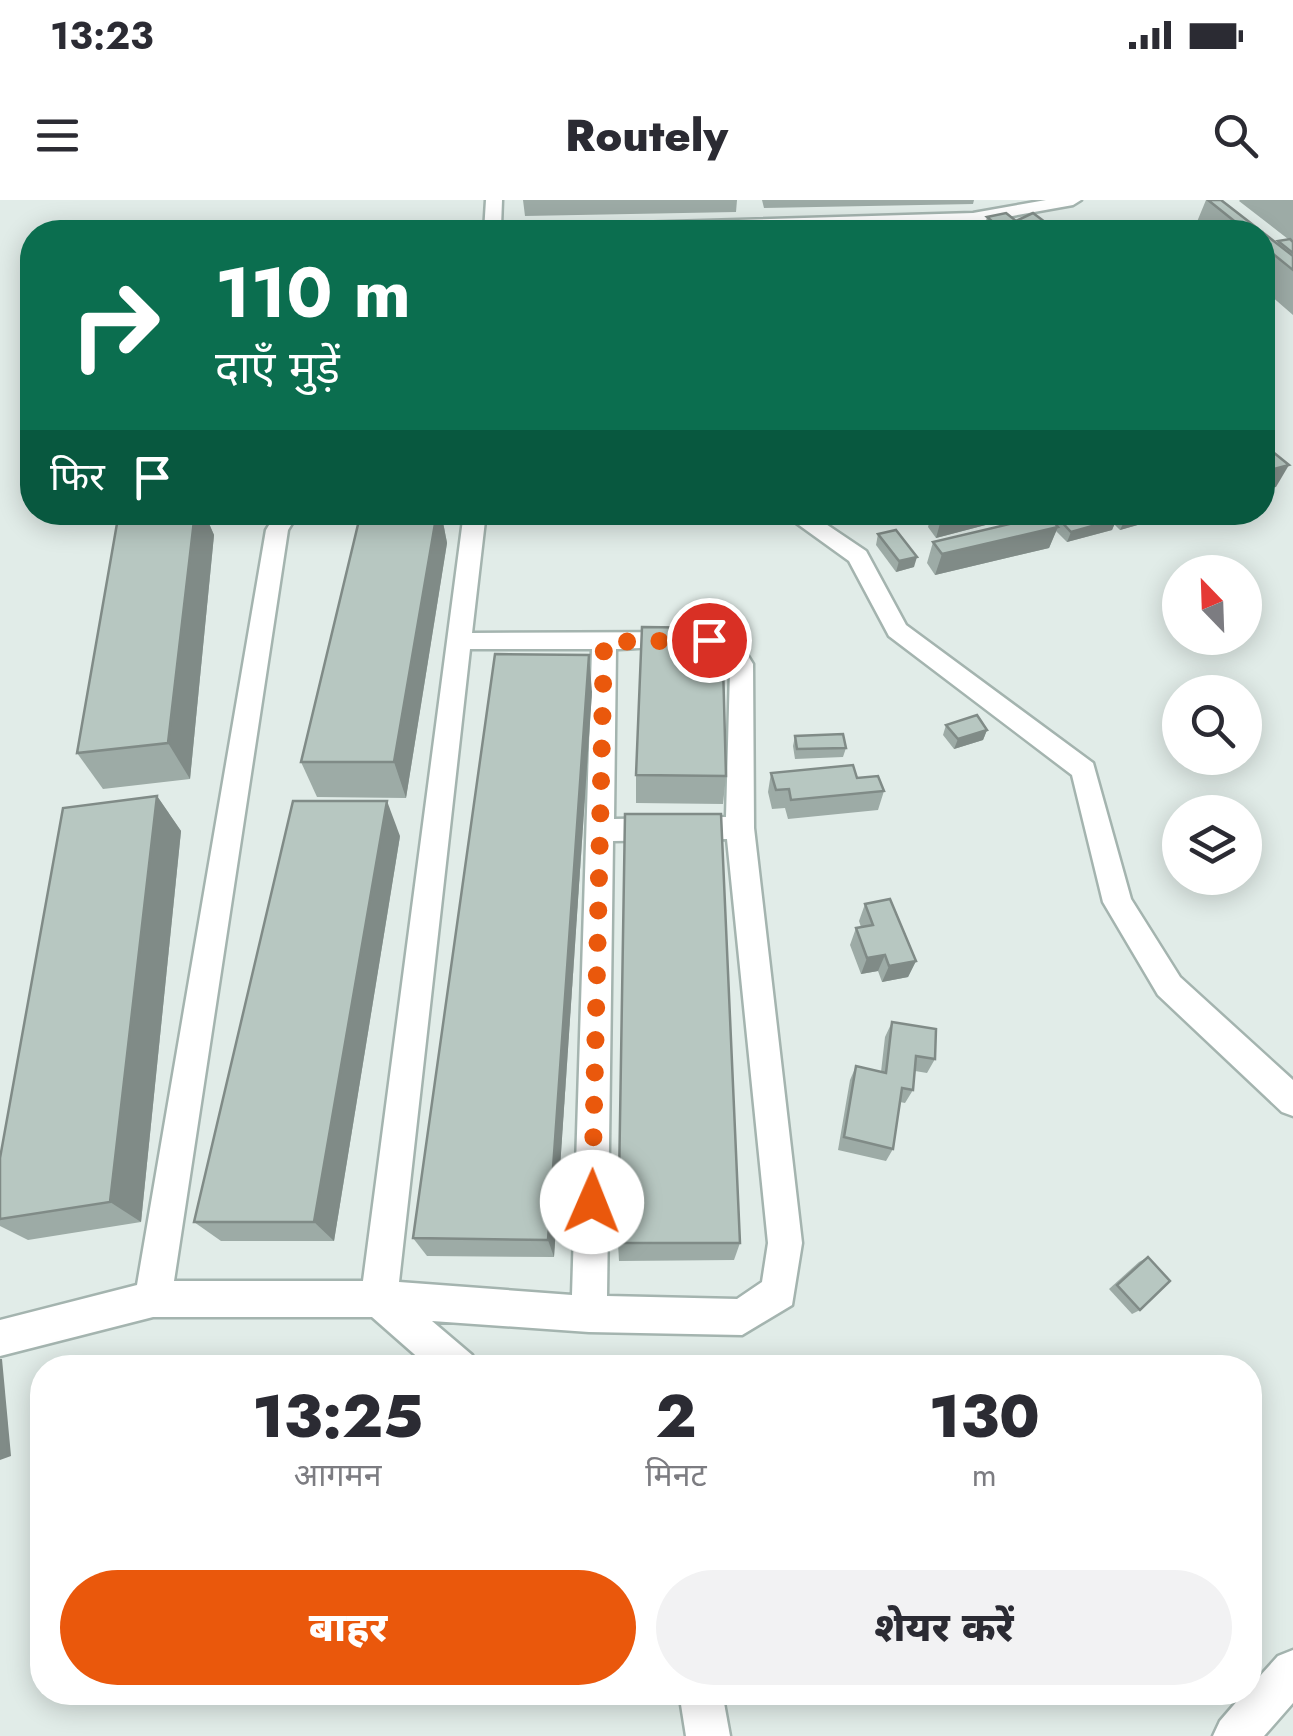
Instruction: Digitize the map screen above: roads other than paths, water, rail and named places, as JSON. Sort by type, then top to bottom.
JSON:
[{"type":"street","points":[[918,220],[954,219],[993,207],[1073,200]]},
{"type":"street","points":[[152,1299],[280,525]]},
{"type":"street","points":[[380,1299],[475,525]]},
{"type":"street","points":[[812,525],[858,556],[896,630],[1084,770],[1118,902],[1169,986],[1293,1101]]},
{"type":"street","points":[[0,1338],[152,1299],[380,1299],[589,1314],[742,1317],[779,1292],[785,1244],[740,828],[740,658],[732,648],[709,640],[462,641]]},
{"type":"street","points":[[589,1314],[604,642]]},
{"type":"street","points":[[601,830],[740,828]]},
{"type":"street","points":[[380,1299],[444,1355]]},
{"type":"street","points":[[1236,1736],[1293,1672]]},
{"type":"street","points":[[702,1705],[708,1736]]}]
